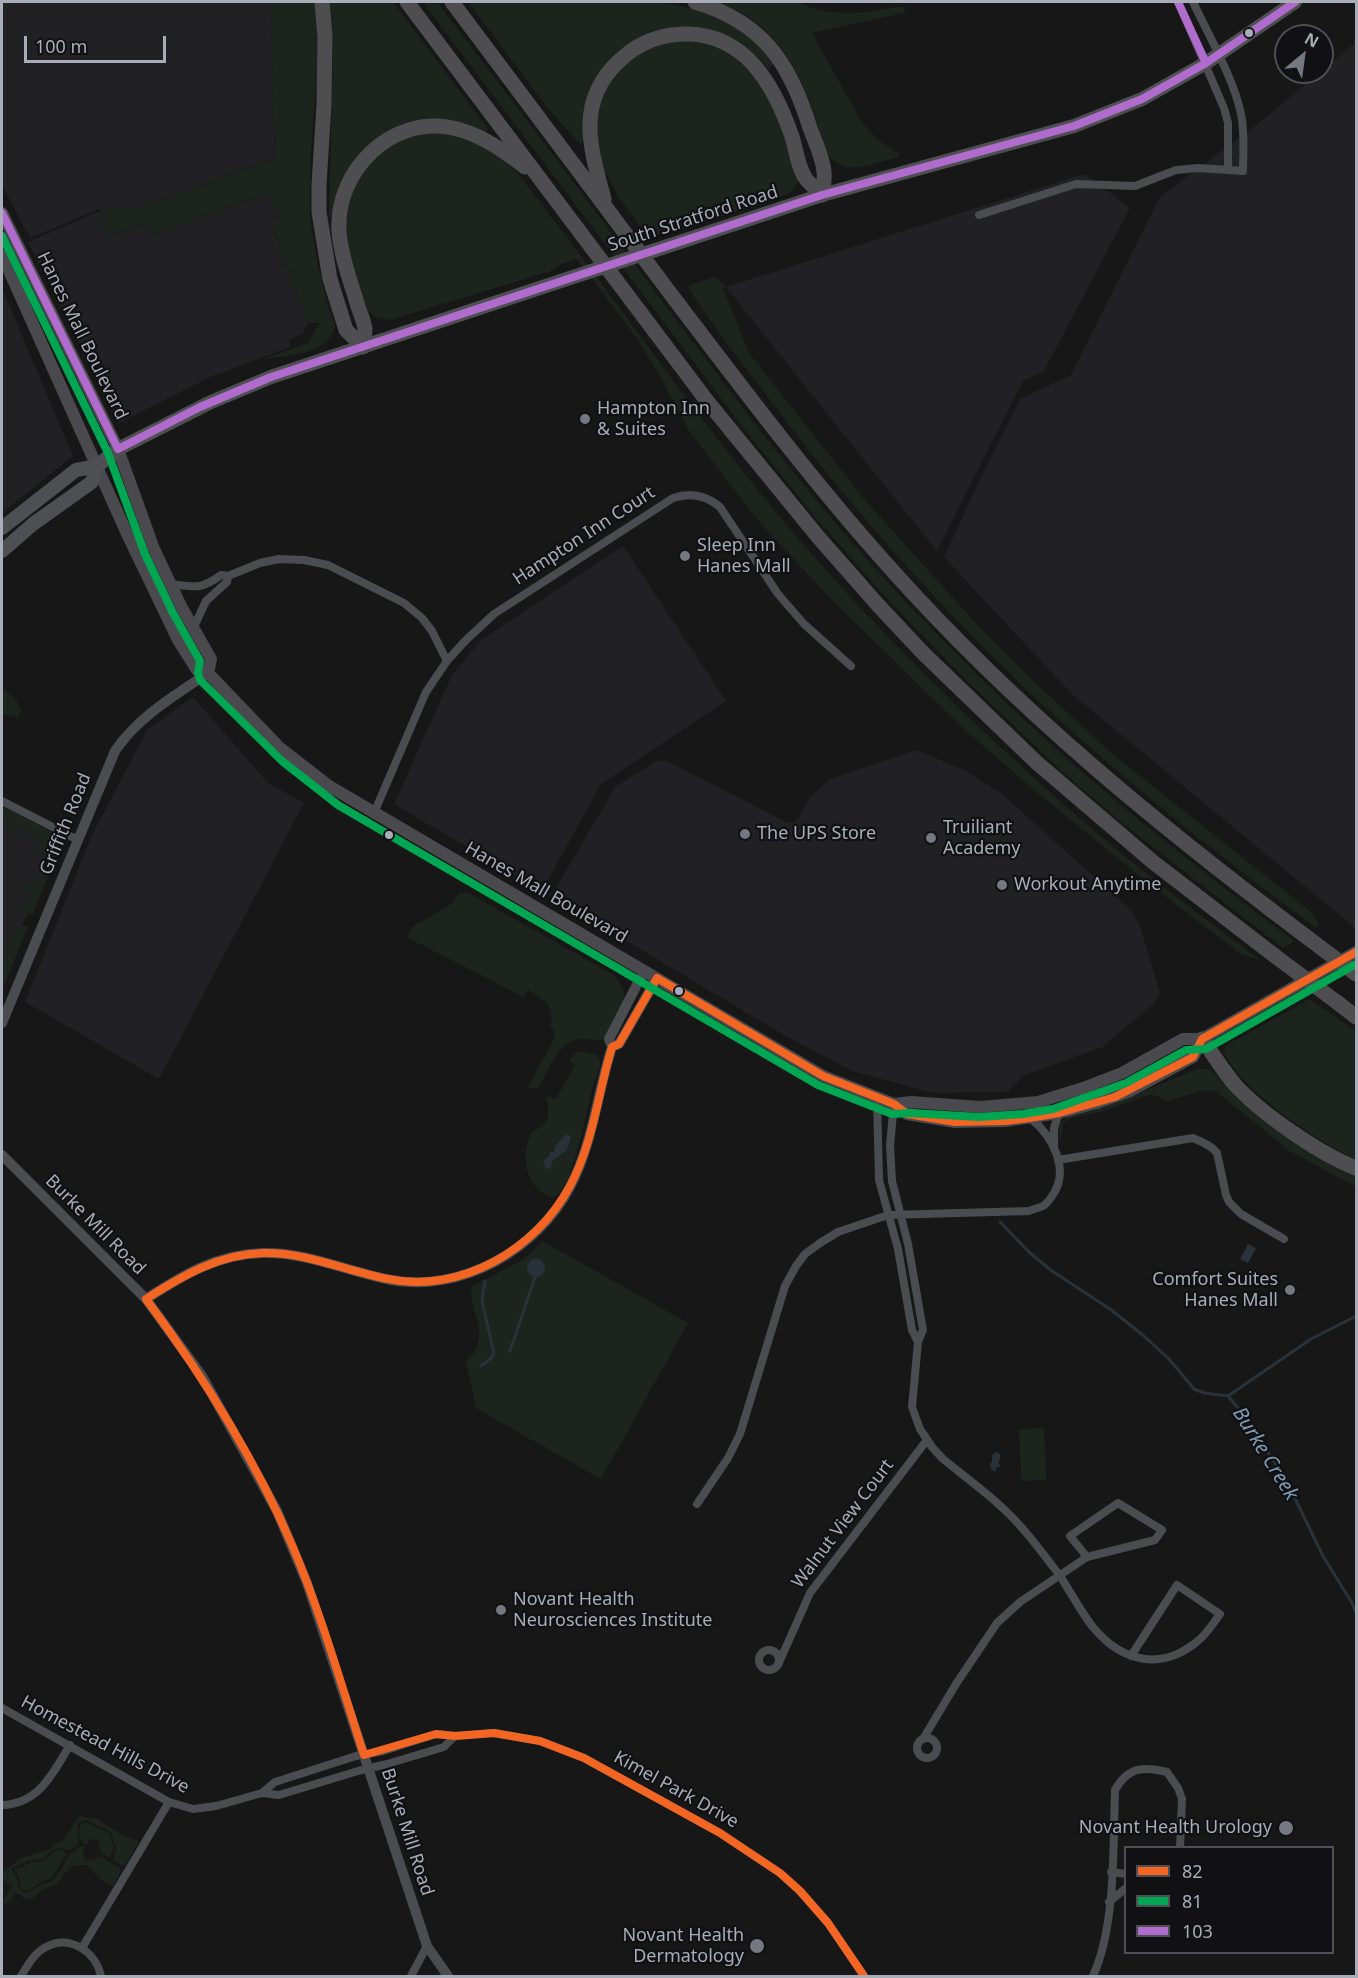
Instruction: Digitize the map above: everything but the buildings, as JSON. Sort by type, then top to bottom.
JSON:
[{"type":"highway","points":[[322,2],[325,37],[319,212],[330,279],[346,330],[363,347]]},
{"type":"highway","points":[[407,2],[707,401],[819,538],[878,605],[923,653],[1035,762],[1153,862],[1356,1017]]},
{"type":"highway","points":[[452,2],[787,446],[892,570],[958,640],[1047,725],[1144,811],[1356,974]]},
{"type":"highway","points":[[695,2],[739,20],[756,32],[778,57],[793,81],[824,172],[822,195]]},
{"type":"highway","points":[[606,208],[590,139],[591,116],[596,96],[609,72],[629,52],[651,40],[683,34],[708,36],[723,42],[745,56],[761,72],[778,102],[805,177],[822,195]]},
{"type":"highway","points":[[363,347],[365,328],[344,262],[339,232],[344,195],[355,170],[369,154],[391,138],[404,132],[427,127],[452,128],[476,135],[506,152],[539,177]]},
{"type":"highway","points":[[1202,1039],[1238,1088],[1269,1114],[1335,1160],[1356,1168]]},
{"type":"main road","name":"South Stratford Road","points":[[2,528],[76,470],[97,466],[117,449],[200,407],[263,380],[822,195],[1074,126],[1142,99],[1219,56],[1295,2]]},
{"type":"main road","name":"Hanes Mall Boulevard","points":[[2,213],[117,449],[154,549],[211,659],[208,673]]},
{"type":"main road","name":"Hanes Mall Boulevard","points":[[2,255],[178,640],[197,670],[208,673],[279,747],[312,775],[823,1076],[894,1104],[907,1114],[955,1122],[1005,1121],[1059,1113],[1115,1097],[1146,1083],[1193,1057],[1202,1039]]},
{"type":"main road","name":"South Stratford Road","points":[[2,550],[33,524],[92,482],[97,466]]},
{"type":"main road","name":"Hanes Mall Boulevard","points":[[894,1104],[911,1102],[980,1107],[1038,1102],[1083,1088],[1122,1073],[1183,1040],[1202,1039],[1356,952]]},
{"type":"street","points":[[1178,2],[1224,108],[1228,123],[1228,170]]},
{"type":"street","points":[[979,214],[1076,184],[1135,186],[1176,171],[1198,168],[1243,171],[1244,132],[1241,113],[1219,56],[1193,2]]},
{"type":"street","name":"Hampton Inn Court","points":[[374,813],[419,706],[430,686],[447,661],[476,630],[494,614],[673,498],[690,495],[704,497],[720,507],[778,594],[804,624],[851,666]]},
{"type":"street","points":[[171,584],[200,587],[209,584],[221,575],[228,576],[260,563],[279,559],[304,560],[328,565],[404,603],[422,618],[432,631],[447,661]]},
{"type":"street","points":[[193,628],[206,601],[226,582],[228,576]]},
{"type":"street","name":"Griffith Road","points":[[2,1023],[109,763],[123,739],[142,720],[208,673]]},
{"type":"street","points":[[2,801],[78,840]]},
{"type":"street","points":[[146,1299],[204,1264],[246,1254],[281,1253],[302,1256],[403,1282],[446,1279],[483,1268],[503,1258],[521,1246],[549,1219],[570,1187],[580,1166],[612,1047],[609,1039],[644,971]]},
{"type":"street","points":[[612,1047],[619,1044],[657,978]]},
{"type":"street","points":[[877,1099],[879,1180],[898,1249],[912,1330],[918,1342]]},
{"type":"street","points":[[894,1104],[891,1180],[908,1244],[923,1330],[918,1342],[912,1407],[920,1429],[944,1459],[1022,1527],[1060,1576],[1093,1627],[1116,1647],[1131,1656],[1152,1661],[1177,1654],[1202,1637],[1220,1614],[1177,1585],[1131,1656]]},
{"type":"street","points":[[1054,1147],[1054,1128],[1059,1113]]},
{"type":"street","points":[[697,1504],[728,1458],[740,1434],[785,1286],[805,1254],[838,1232],[888,1215],[1029,1210],[1044,1205],[1058,1187],[1061,1179],[1058,1160],[1054,1147],[1043,1128],[1030,1118]]},
{"type":"street","points":[[1058,1160],[1192,1138],[1203,1142],[1217,1153],[1226,1195],[1235,1209],[1284,1239]]},
{"type":"street","name":"Burke Mill Road","points":[[2,1155],[146,1299],[202,1376],[277,1511],[307,1583],[427,1946],[448,1977]]},
{"type":"street","name":"Walnut View Court","points":[[778,1665],[810,1593],[927,1440]]},
{"type":"street","points":[[923,1739],[997,1623],[1020,1602],[1087,1557],[1155,1539],[1162,1530],[1119,1503],[1070,1536],[1087,1557]]},
{"type":"street","name":"Homestead Hills Drive","points":[[2,1708],[169,1802],[187,1808],[205,1808],[262,1793],[275,1782],[364,1755]]},
{"type":"street","name":"Kimel Park Drive","points":[[364,1755],[436,1734],[455,1736],[494,1733],[529,1738],[554,1745],[584,1758],[730,1839],[780,1873],[800,1891],[828,1923],[864,1977]]},
{"type":"street","name":"Kimel Park Drive","points":[[262,1793],[279,1795],[444,1747],[450,1744],[455,1736]]},
{"type":"street","points":[[2,1806],[17,1804],[38,1793],[70,1745]]},
{"type":"street","points":[[1093,1977],[1106,1937],[1115,1790],[1120,1781],[1130,1773],[1140,1769],[1167,1772],[1178,1788],[1182,1799],[1180,1846]]},
{"type":"street","points":[[82,1948],[169,1802]]},
{"type":"street","points":[[1111,1872],[1124,1874]]},
{"type":"street","points":[[1109,1902],[1124,1889]]},
{"type":"street","points":[[21,1977],[33,1957],[46,1947],[63,1943],[82,1948],[98,1965],[102,1977]]},
{"type":"street","points":[[411,1977],[427,1946]]},
{"type":"shaded area","points":[[2,2],[270,2],[275,159],[137,209],[99,209],[30,238],[2,185]]},
{"type":"shaded area","points":[[270,2],[316,2],[317,73],[310,164],[310,219],[318,266],[329,310],[335,324],[332,335],[316,348],[294,355],[260,360],[308,343],[320,323],[308,323],[273,227],[281,223],[269,192],[152,235],[146,222],[110,235],[99,209],[137,209],[275,159]]},
{"type":"shaded area","points":[[329,2],[393,2],[488,129],[484,133],[386,134],[334,215],[331,215],[329,219],[333,53]]},
{"type":"shaded area","points":[[423,2],[437,2],[776,450],[840,529],[908,604],[1027,723],[1075,766],[1167,843],[1294,941],[1283,948],[1121,822],[1065,774],[967,681],[891,603],[816,518],[744,429]]},
{"type":"shaded area","points":[[468,2],[658,2],[675,5],[708,13],[738,27],[763,49],[773,64],[769,70],[738,41],[719,32],[708,30],[683,32],[629,46],[584,126],[584,142],[580,144],[546,106]]},
{"type":"shaded area","points":[[717,2],[798,2],[815,9],[844,13],[906,7],[904,13],[812,33],[861,121],[879,141],[899,154],[898,157],[861,167],[843,166],[835,162],[828,155],[812,108],[792,64],[778,45],[762,27],[742,13]]},
{"type":"shaded area","points":[[689,38],[727,49],[766,88],[799,174],[798,179],[793,189],[779,198],[676,231],[674,229],[649,237],[623,203],[604,168],[598,149],[596,130],[598,109],[609,83],[617,71],[633,56],[649,47]]},
{"type":"shaded area","points":[[1356,42],[1356,926],[1354,927],[1072,694],[944,557],[1020,399],[1071,375],[1160,197],[1254,127],[1306,84],[1334,84],[1334,60]]},
{"type":"shaded area","points":[[429,131],[464,135],[501,156],[519,175],[701,418],[777,513],[816,559],[925,675],[1081,820],[1156,881],[1260,960],[1241,954],[1152,886],[1039,794],[967,732],[831,599],[761,524],[689,431],[639,341],[577,259],[561,264],[551,271],[390,320],[375,317],[368,311],[349,252],[346,214],[349,195],[358,177],[385,148],[394,142]]},
{"type":"shaded area","points":[[1084,174],[1130,208],[1044,371],[1023,381],[937,551],[726,287]]},
{"type":"shaded area","points":[[269,192],[281,224],[273,228],[308,323],[303,334],[289,340],[291,347],[210,377],[119,423],[28,242],[100,211],[110,235],[146,222],[153,235]]},
{"type":"shaded area","points":[[715,277],[726,287],[723,289],[749,353],[864,499],[971,618],[1027,675],[1110,752],[1311,912],[1318,923],[1318,929],[1198,838],[1111,766],[997,661],[916,577],[803,442],[726,342],[687,286]]},
{"type":"shaded area","points":[[2,288],[73,456],[2,513]]},
{"type":"shaded area","points":[[623,546],[726,701],[601,784],[542,891],[394,804],[452,675],[481,640]]},
{"type":"shaded area","points":[[2,689],[18,704],[21,712],[18,718],[12,715],[2,715]]},
{"type":"shaded area","points":[[193,697],[267,782],[304,803],[159,1079],[25,1002],[92,835],[147,730]]},
{"type":"shaded area","points":[[916,750],[962,769],[1001,793],[1133,912],[1140,926],[1160,993],[1155,1003],[1102,1047],[1023,1076],[1007,1092],[933,1093],[852,1071],[784,1035],[551,896],[616,786],[660,760],[669,762],[788,823],[799,818],[811,796],[830,779]]},
{"type":"shaded area","points":[[2,805],[57,835],[60,841],[38,837],[21,828],[2,814]]},
{"type":"shaded area","points":[[2,813],[48,838],[54,848],[31,907],[2,965]]},
{"type":"shaded area","points":[[2,817],[59,848],[33,915],[19,905],[21,902],[31,901],[30,892],[21,893],[27,884],[36,885],[47,858],[38,852],[40,842],[2,821]]},
{"type":"shaded area","points":[[467,892],[612,974],[623,990],[622,1006],[604,1039],[579,1039],[565,1045],[539,1087],[535,1089],[528,1087],[555,1037],[550,1027],[551,1014],[547,1004],[528,990],[523,997],[407,937],[411,928],[451,904],[460,893]]},
{"type":"shaded area","points":[[22,925],[28,927],[2,990],[2,956],[18,927]]},
{"type":"shaded area","points":[[1310,999],[1356,1032],[1356,1160],[1301,1127],[1264,1099],[1233,1067],[1223,1051],[1227,1045]]},
{"type":"shaded area","points":[[582,1051],[597,1055],[600,1067],[573,1164],[563,1187],[557,1195],[551,1197],[537,1188],[528,1174],[527,1148],[532,1131],[542,1126],[547,1119],[549,1109],[546,1098],[548,1096],[556,1099],[575,1065],[569,1060],[575,1053]]},
{"type":"shaded area","points":[[1197,1069],[1207,1069],[1213,1072],[1252,1108],[1356,1174],[1356,1187],[1290,1151],[1214,1090],[1204,1090],[1167,1101],[1152,1094],[1103,1111],[1072,1118],[1064,1122],[1060,1142],[1058,1126],[1069,1115],[1115,1103]]},
{"type":"shaded area","points":[[567,1134],[571,1137],[567,1150],[553,1160],[550,1169],[545,1168],[543,1161],[550,1152],[554,1152],[555,1146]]},
{"type":"shaded area","points":[[542,1241],[688,1323],[601,1479],[476,1408],[466,1361],[474,1353],[479,1335],[471,1287],[528,1256]]},
{"type":"shaded area","points":[[1248,1244],[1256,1248],[1248,1263],[1240,1259]]},
{"type":"shaded area","points":[[536,1259],[542,1262],[545,1268],[542,1274],[536,1277],[530,1274],[527,1268],[530,1262]]},
{"type":"shaded area","points":[[1044,1428],[1046,1480],[1021,1481],[1019,1429]]},
{"type":"shaded area","points":[[996,1452],[1000,1454],[998,1462],[1001,1467],[997,1467],[995,1472],[991,1469],[990,1464],[992,1455]]},
{"type":"shaded area","points":[[79,1816],[97,1819],[139,1842],[125,1865],[113,1860],[116,1848],[111,1832],[87,1820],[82,1821],[77,1827],[78,1844],[70,1850],[55,1849],[43,1859],[31,1860],[12,1868],[19,1889],[27,1892],[50,1881],[72,1853],[82,1846],[85,1859],[92,1860],[99,1856],[120,1868],[121,1871],[113,1886],[100,1879],[87,1865],[75,1865],[63,1875],[58,1883],[40,1891],[33,1898],[25,1900],[16,1893],[8,1903],[3,1903],[12,1886],[2,1879],[2,1873],[21,1858],[48,1850],[60,1842]]},
{"type":"shaded area","points":[[82,1823],[109,1833],[114,1847],[110,1858],[101,1853],[98,1840],[91,1839],[86,1845],[81,1841],[79,1832]]},
{"type":"shaded area","points":[[56,1850],[66,1853],[51,1878],[29,1890],[21,1889],[19,1877],[14,1869],[32,1862],[43,1861]]},
{"type":"waterway","points":[[1000,1222],[1030,1253],[1052,1271],[1110,1309],[1144,1336],[1169,1359],[1194,1389],[1204,1393],[1228,1396]]},
{"type":"waterway","points":[[510,1351],[535,1277]]},
{"type":"waterway","points":[[481,1366],[494,1354],[482,1301],[485,1281]]},
{"type":"waterway","name":"Burke Creek","points":[[1228,1396],[1311,1339],[1356,1316]]},
{"type":"waterway","name":"Burke Creek","points":[[1228,1396],[1243,1414],[1286,1480],[1323,1556],[1356,1613]]},
{"type":"transit line","name":"103","points":[[1178,2],[1206,63]]},
{"type":"transit line","name":"103","points":[[2,213],[118,449],[200,407],[271,377],[822,195],[1074,126],[1142,99],[1206,63],[1295,2]]},
{"type":"transit line","name":"81","points":[[2,236],[108,453],[145,554],[173,613],[200,661],[198,673],[200,680],[282,761],[338,805],[818,1085],[892,1114],[979,1117],[1053,1109],[1126,1083],[1186,1050],[1206,1049],[1356,964]]},
{"type":"transit line","name":"82","points":[[864,1976],[828,1923],[800,1891],[780,1873],[720,1833],[584,1758],[540,1741],[494,1733],[455,1736],[436,1734],[364,1755],[312,1597],[277,1512],[244,1449],[207,1387],[146,1299],[201,1268],[247,1254],[295,1256],[372,1276],[415,1282],[442,1280],[468,1273],[516,1248],[537,1230],[555,1209],[570,1186],[590,1136],[612,1047],[619,1044],[657,978],[823,1076],[894,1104],[907,1114],[955,1122],[1005,1121],[1059,1113],[1115,1097],[1193,1057],[1202,1039],[1356,952]]},
{"type":"place","name":"Hampton Inn & Suites","points":[[585,419]]},
{"type":"place","name":"Sleep Inn Hanes Mall","points":[[685,556]]},
{"type":"place","name":"The UPS Store","points":[[745,834]]},
{"type":"place","name":"Truiliant Academy","points":[[931,838]]},
{"type":"place","name":"Workout Anytime","points":[[1002,885]]},
{"type":"place","name":"Comfort Suites Hanes Mall","points":[[1290,1290]]},
{"type":"place","name":"Novant Health Neurosciences Institute","points":[[501,1610]]},
{"type":"place","name":"Novant Health Urology","points":[[1286,1828]]},
{"type":"place","name":"Novant Health Dermatology","points":[[757,1946]]}]
